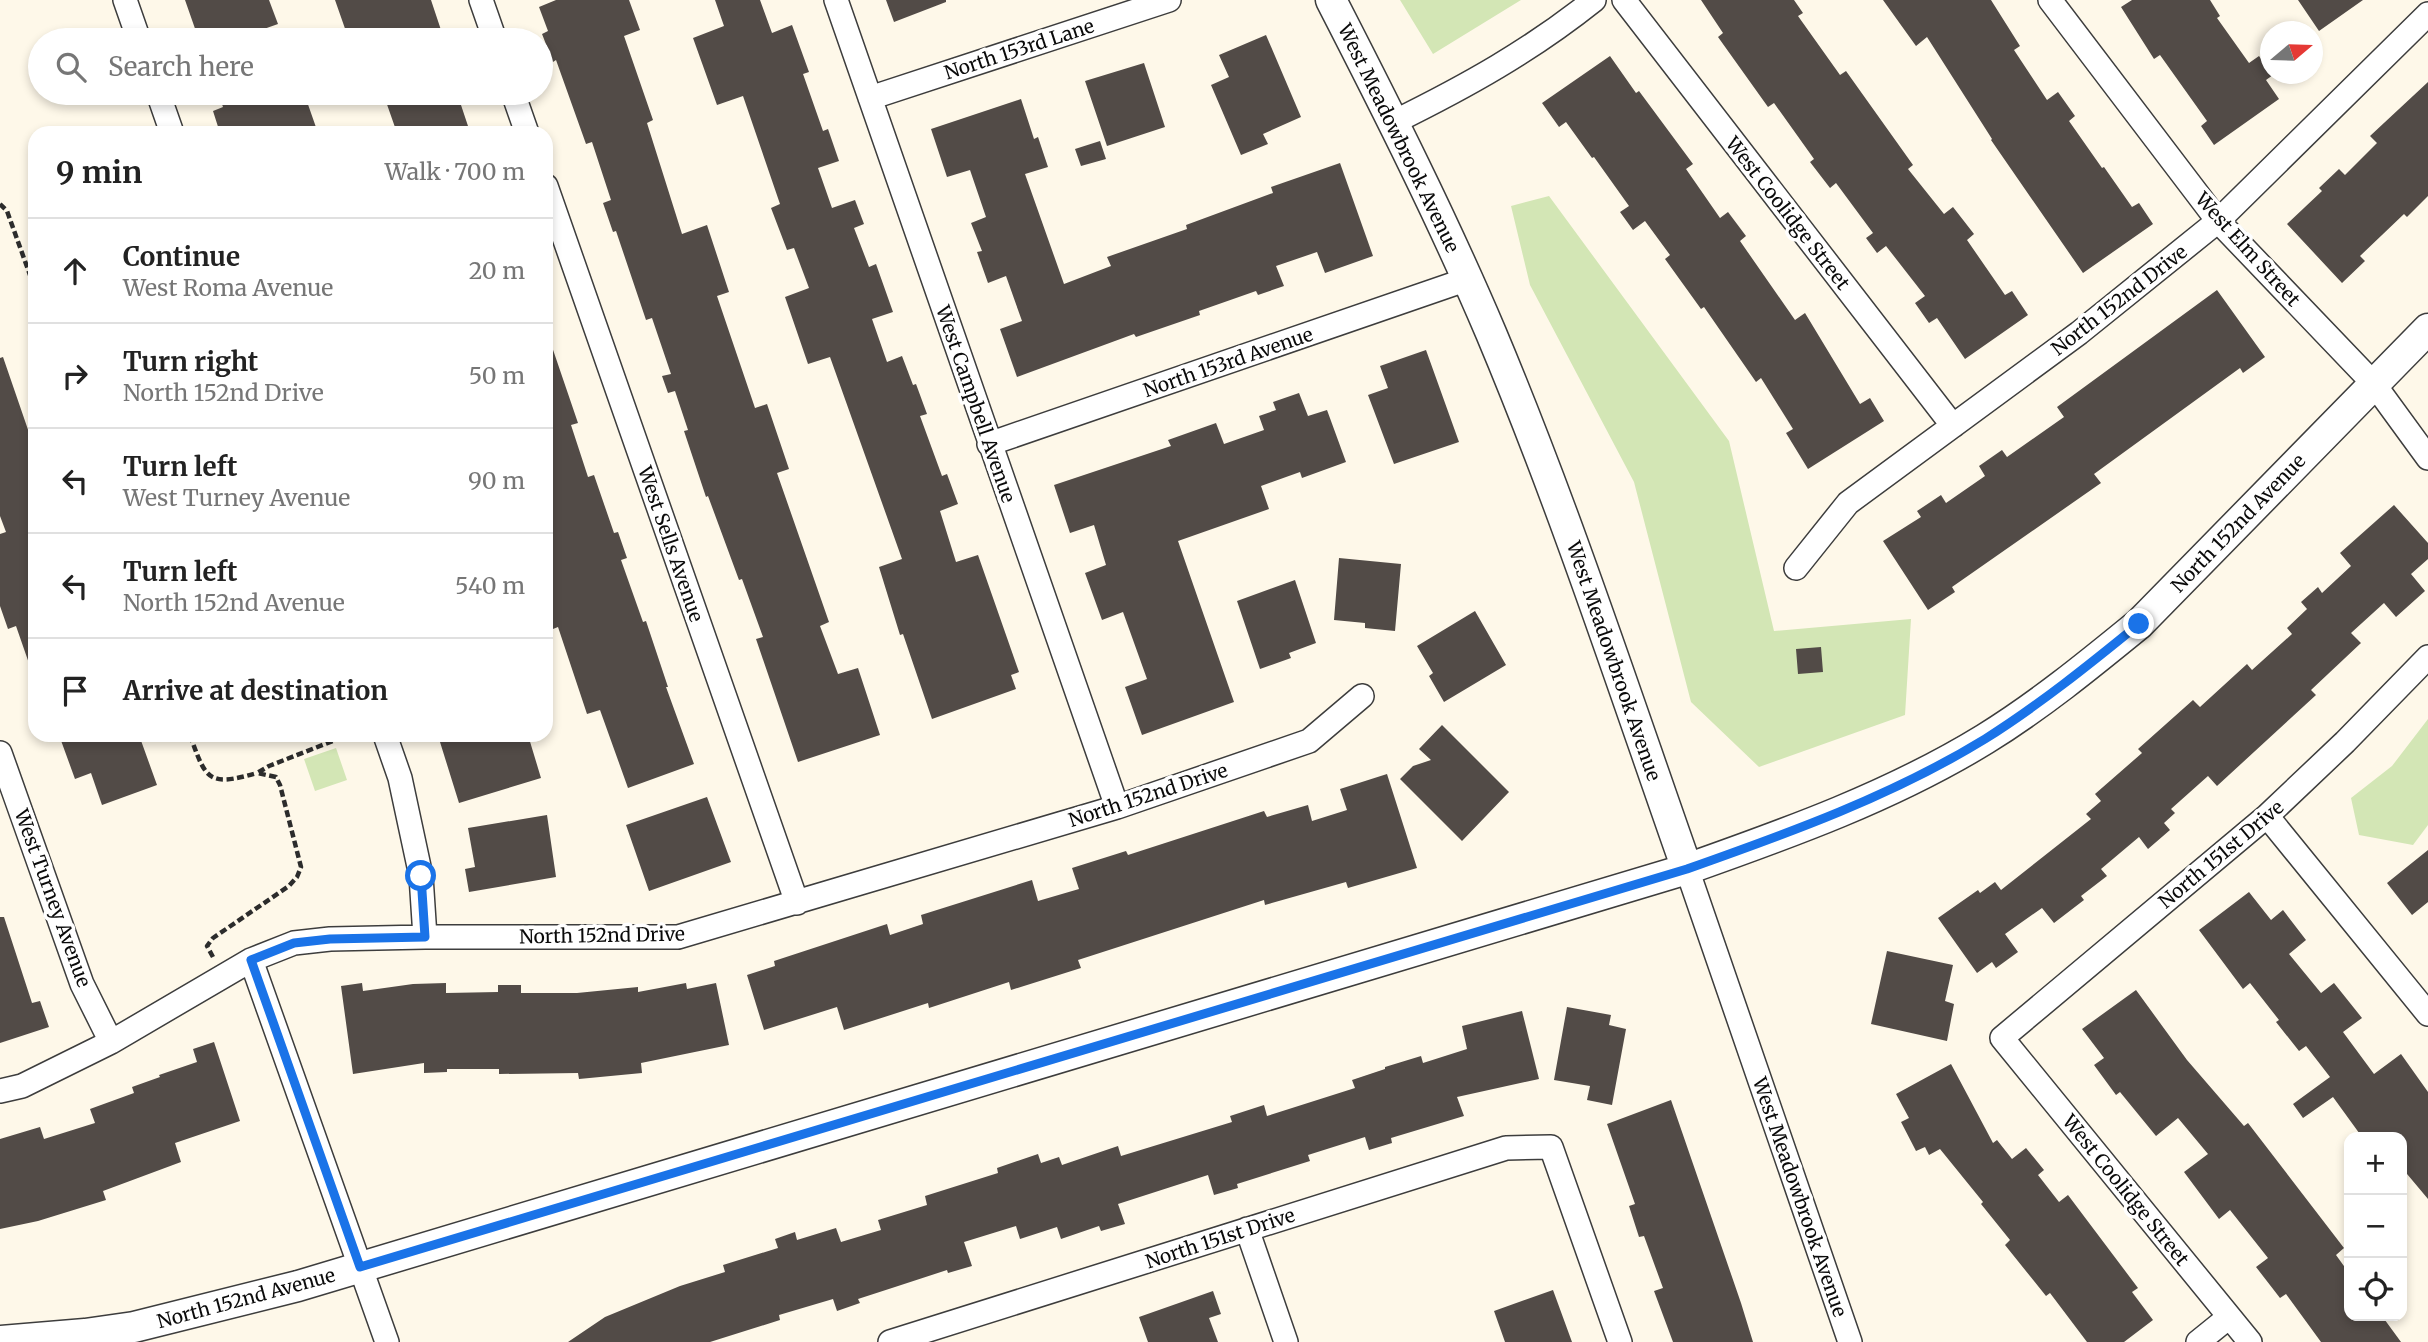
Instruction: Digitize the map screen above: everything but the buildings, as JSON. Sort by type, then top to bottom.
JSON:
[{"type":"street","points":[[125,0],[135,28]]},
{"type":"street","points":[[481,0],[491,28]]},
{"type":"street","name":"West Campbell Avenue","points":[[836,0],[1117,807]]},
{"type":"street","name":"North 153rd Lane","points":[[870,97],[1169,0]]},
{"type":"street","name":"West Meadowbrook Avenue","points":[[1331,0],[1394,122],[1468,279],[1568,528],[1850,1342]]},
{"type":"street","points":[[1394,122],[1481,78],[1535,45],[1594,0]]},
{"type":"street","name":"West Coolidge Street","points":[[1623,0],[1953,426]]},
{"type":"street","name":"West Elm Street","points":[[2050,0],[2218,221],[2374,384],[2428,458]]},
{"type":"street","name":"North 152nd Drive","points":[[1796,568],[1848,503],[2079,333],[2218,221],[2428,14]]},
{"type":"street","points":[[162,105],[170,126]]},
{"type":"street","points":[[517,105],[525,126]]},
{"type":"street","name":"West Sells Avenue","points":[[553,206],[797,902]]},
{"type":"street","name":"North 153rd Avenue","points":[[989,444],[1468,279]]},
{"type":"street","name":"North 152nd Avenue","points":[[0,1341],[134,1327],[241,1302],[1687,869],[1820,820],[1912,778],[1984,739],[2025,712],[2139,624],[2428,329]]},
{"type":"street","name":"North 151st Drive","points":[[2002,1038],[2267,816],[2346,742],[2428,657]]},
{"type":"street","name":"North 152nd Drive","points":[[0,1091],[22,1086],[111,1042],[251,960],[294,943],[330,939],[425,937],[678,937],[1117,807],[1309,741],[1362,696]]},
{"type":"street","points":[[387,742],[400,778],[421,876],[425,937]]},
{"type":"street","name":"West Turney Avenue","points":[[0,752],[82,984],[111,1042]]},
{"type":"street","points":[[2267,816],[2428,1014]]},
{"type":"street","points":[[251,960],[387,1342]]},
{"type":"street","name":"West Coolidge Street","points":[[2002,1038],[2250,1342]]},
{"type":"street","name":"North 151st Drive","points":[[890,1342],[925,1337],[1247,1229],[1506,1147],[1551,1146],[1620,1342]]},
{"type":"street","points":[[1247,1229],[1286,1342]]},
{"type":"street","points":[[2198,1342],[2229,1317]]},
{"type":"path","points":[[0,204],[7,211],[28,270]]},
{"type":"path","points":[[193,742],[203,769],[213,778],[225,780],[257,773],[330,742]]},
{"type":"path","points":[[224,975],[207,946],[289,886],[301,867],[280,785],[276,777],[257,773]]},
{"type":"green space","points":[[1400,0],[1521,0],[1433,54]]},
{"type":"green space","points":[[1549,196],[1729,441],[1774,631],[1911,619],[1905,715],[1759,767],[1691,702],[1634,482],[1530,285],[1511,206]]},
{"type":"green space","points":[[2428,719],[2428,825],[2413,845],[2359,835],[2351,798],[2392,766]]},
{"type":"green space","points":[[336,748],[347,780],[315,791],[304,759]]},
{"type":"route","points":[[421,876],[425,937],[330,939],[294,943],[251,960],[360,1267],[1687,869],[1769,840],[1912,778],[1984,739],[2065,683],[2139,624]]}]
